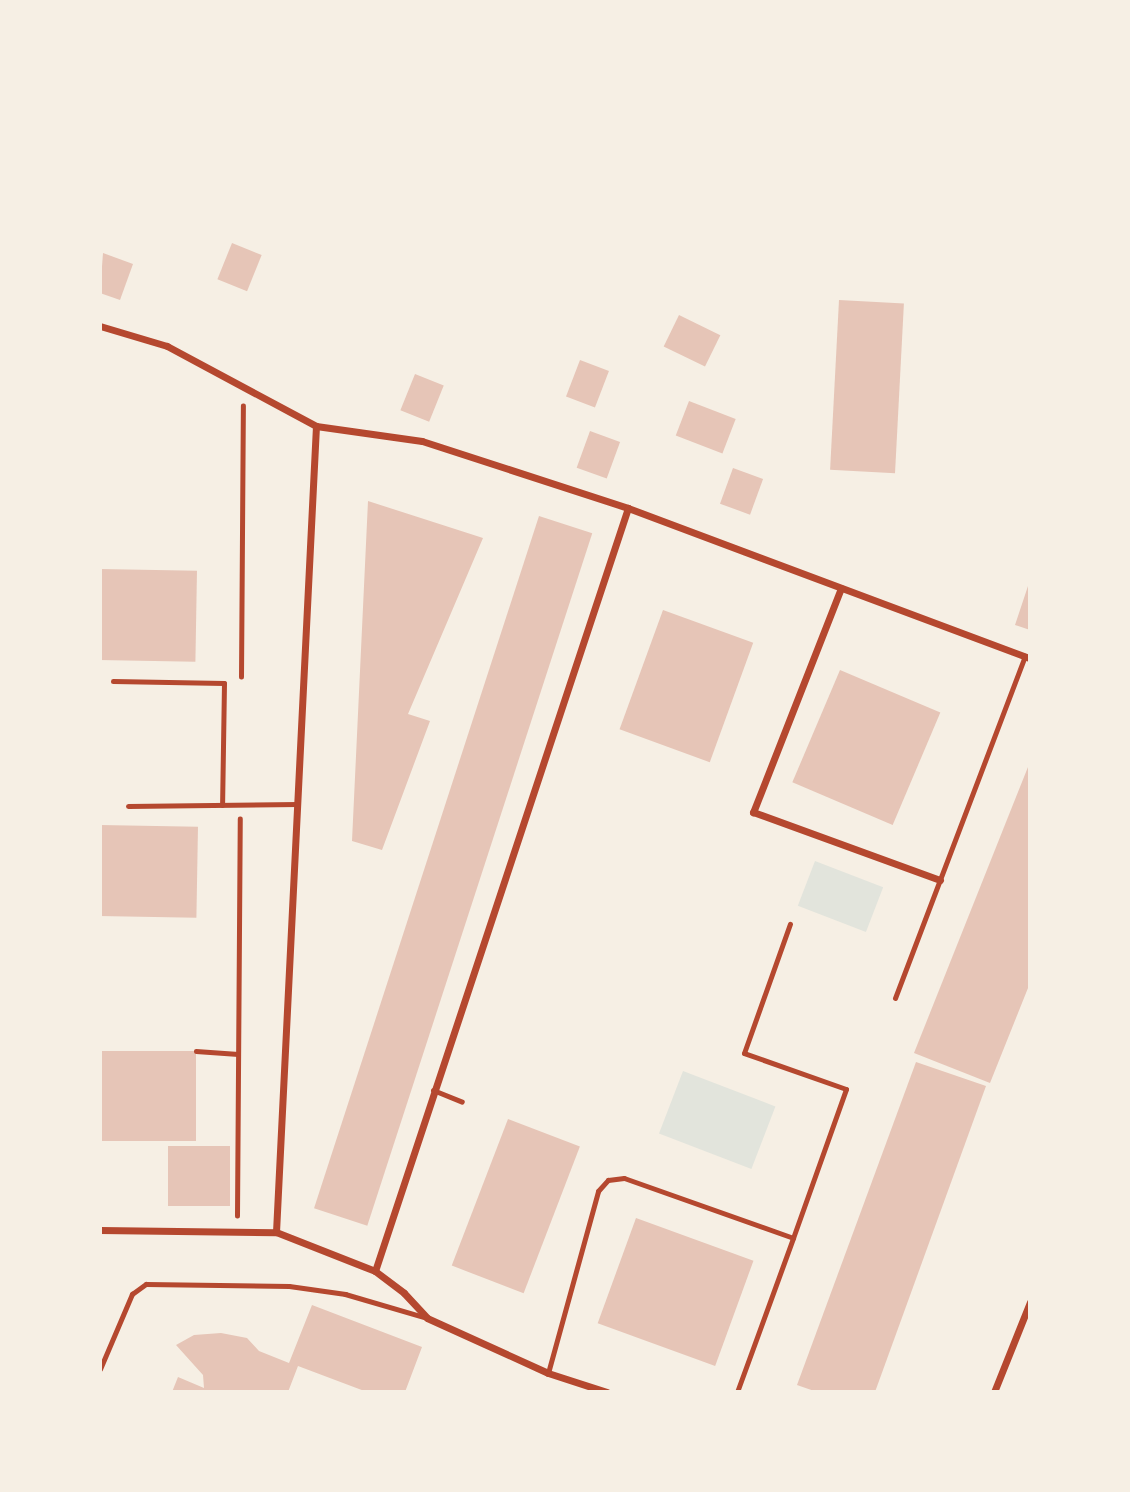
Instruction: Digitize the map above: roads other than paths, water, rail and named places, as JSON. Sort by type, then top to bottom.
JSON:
[{"type":"street","points":[[100,326],[167,346],[316,426],[422,441],[628,508],[1028,657]]},
{"type":"street","points":[[276,1232],[316,426]]},
{"type":"street","points":[[375,1271],[628,508]]},
{"type":"street","points":[[841,588],[753,812],[940,880]]},
{"type":"street","points":[[100,1230],[276,1232],[375,1271],[404,1293],[427,1318],[548,1373],[607,1392]]},
{"type":"street","points":[[994,1392],[1030,1302]]},
{"type":"lane","points":[[895,998],[1028,657]]},
{"type":"lane","points":[[113,681],[224,683],[222,805]]},
{"type":"lane","points":[[128,806],[298,804]]},
{"type":"lane","points":[[737,1392],[846,1088],[744,1053],[790,924]]},
{"type":"lane","points":[[433,1090],[462,1101]]},
{"type":"lane","points":[[548,1373],[598,1191],[608,1180],[624,1178],[793,1238]]},
{"type":"lane","points":[[100,1369],[132,1294],[146,1284],[289,1286],[345,1294],[427,1318]]}]
